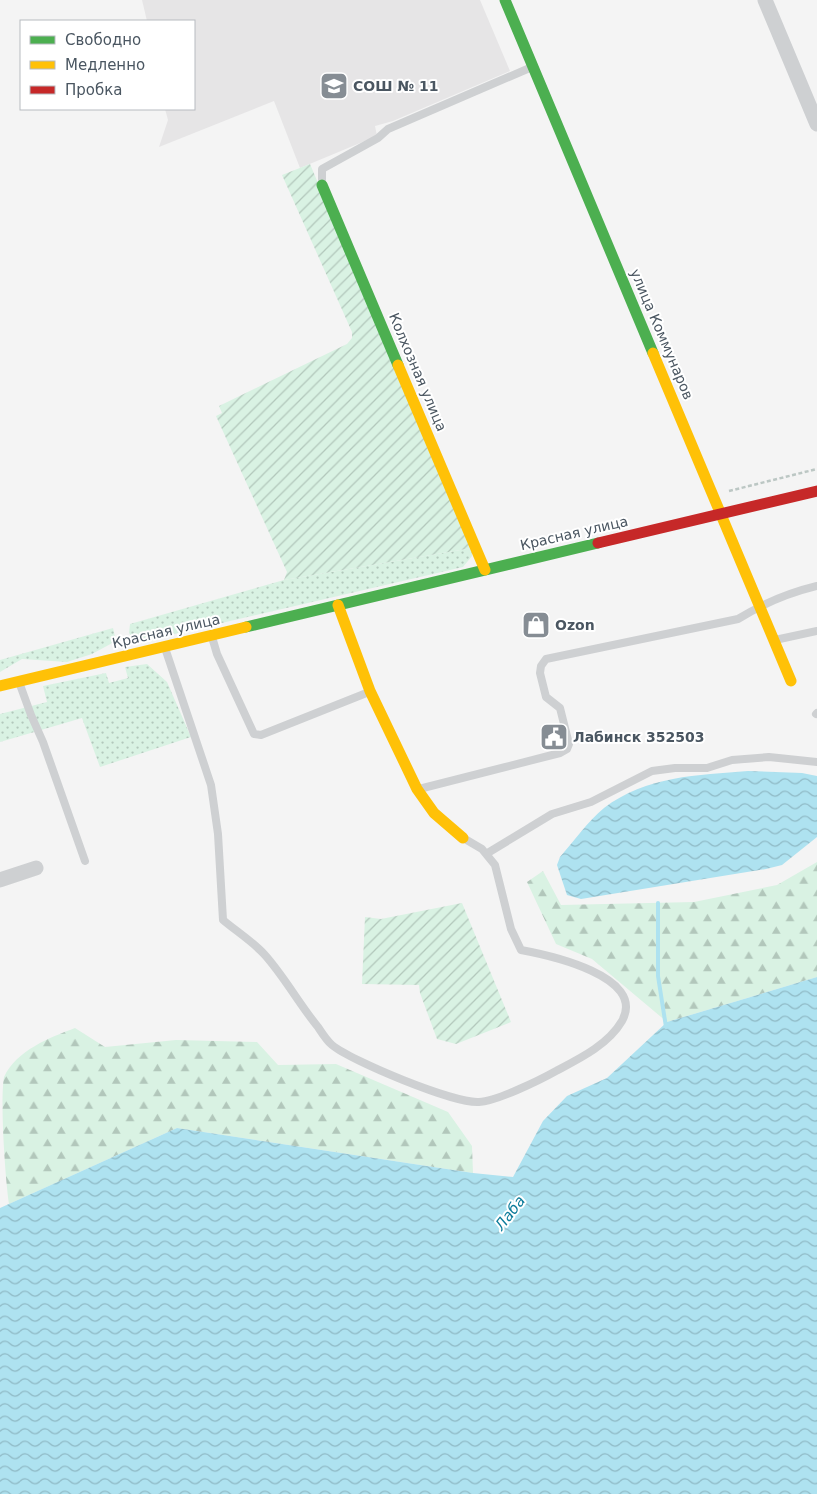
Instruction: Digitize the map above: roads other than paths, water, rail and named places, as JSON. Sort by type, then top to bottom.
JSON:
[{"type":"street","name":"улица Коммунаров","points":[[504,0],[791,681]]},
{"type":"street","points":[[765,0],[817,124]]},
{"type":"street","name":"Колхозная улица","points":[[322,185],[485,570]]},
{"type":"street","name":"Красная улица","points":[[0,686],[817,491]]},
{"type":"street","points":[[338,605],[370,691],[417,789],[434,813],[463,838]]},
{"type":"street","points":[[0,880],[36,868]]},
{"type":"lane","points":[[322,185],[320,175],[322,169],[378,138],[388,129],[533,66]]},
{"type":"lane","points":[[417,789],[560,753],[567,749],[569,744],[560,708],[546,697],[540,673],[540,666],[546,659],[738,619],[758,606],[785,594],[817,586]]},
{"type":"lane","points":[[774,641],[817,631]]},
{"type":"lane","points":[[212,635],[217,654],[254,734],[261,735],[370,691]]},
{"type":"lane","points":[[165,646],[211,785],[218,834],[223,920],[264,954],[332,1044],[359,1060],[429,1090],[462,1100],[480,1102],[540,1080],[582,1057],[608,1038],[623,1020],[625,1004],[621,992],[607,979],[578,964],[521,950],[511,929],[495,865],[482,848],[463,838]]},
{"type":"lane","points":[[19,681],[85,861]]},
{"type":"lane","points":[[486,854],[552,814],[591,802],[652,771],[675,768],[708,768],[741,759],[769,758],[817,762]]},
{"type":"water","points":[[748,771],[802,773],[817,776],[817,837],[782,865],[581,899],[567,895],[557,865],[560,857],[598,813],[620,797],[637,789],[673,779]]},
{"type":"water","name":"Лаба","points":[[817,977],[817,1494],[0,1494],[0,1208],[177,1128],[473,1173],[513,1177],[543,1121],[567,1096],[607,1078],[667,1022]]},
{"type":"waterway","points":[[658,903],[658,976],[666,1027]]},
{"type":"place","name":"СОШ № 11","points":[[334,86]]},
{"type":"place","name":"Ozon","points":[[536,625]]},
{"type":"place","name":"Лабинск 352503","points":[[554,737]]}]
